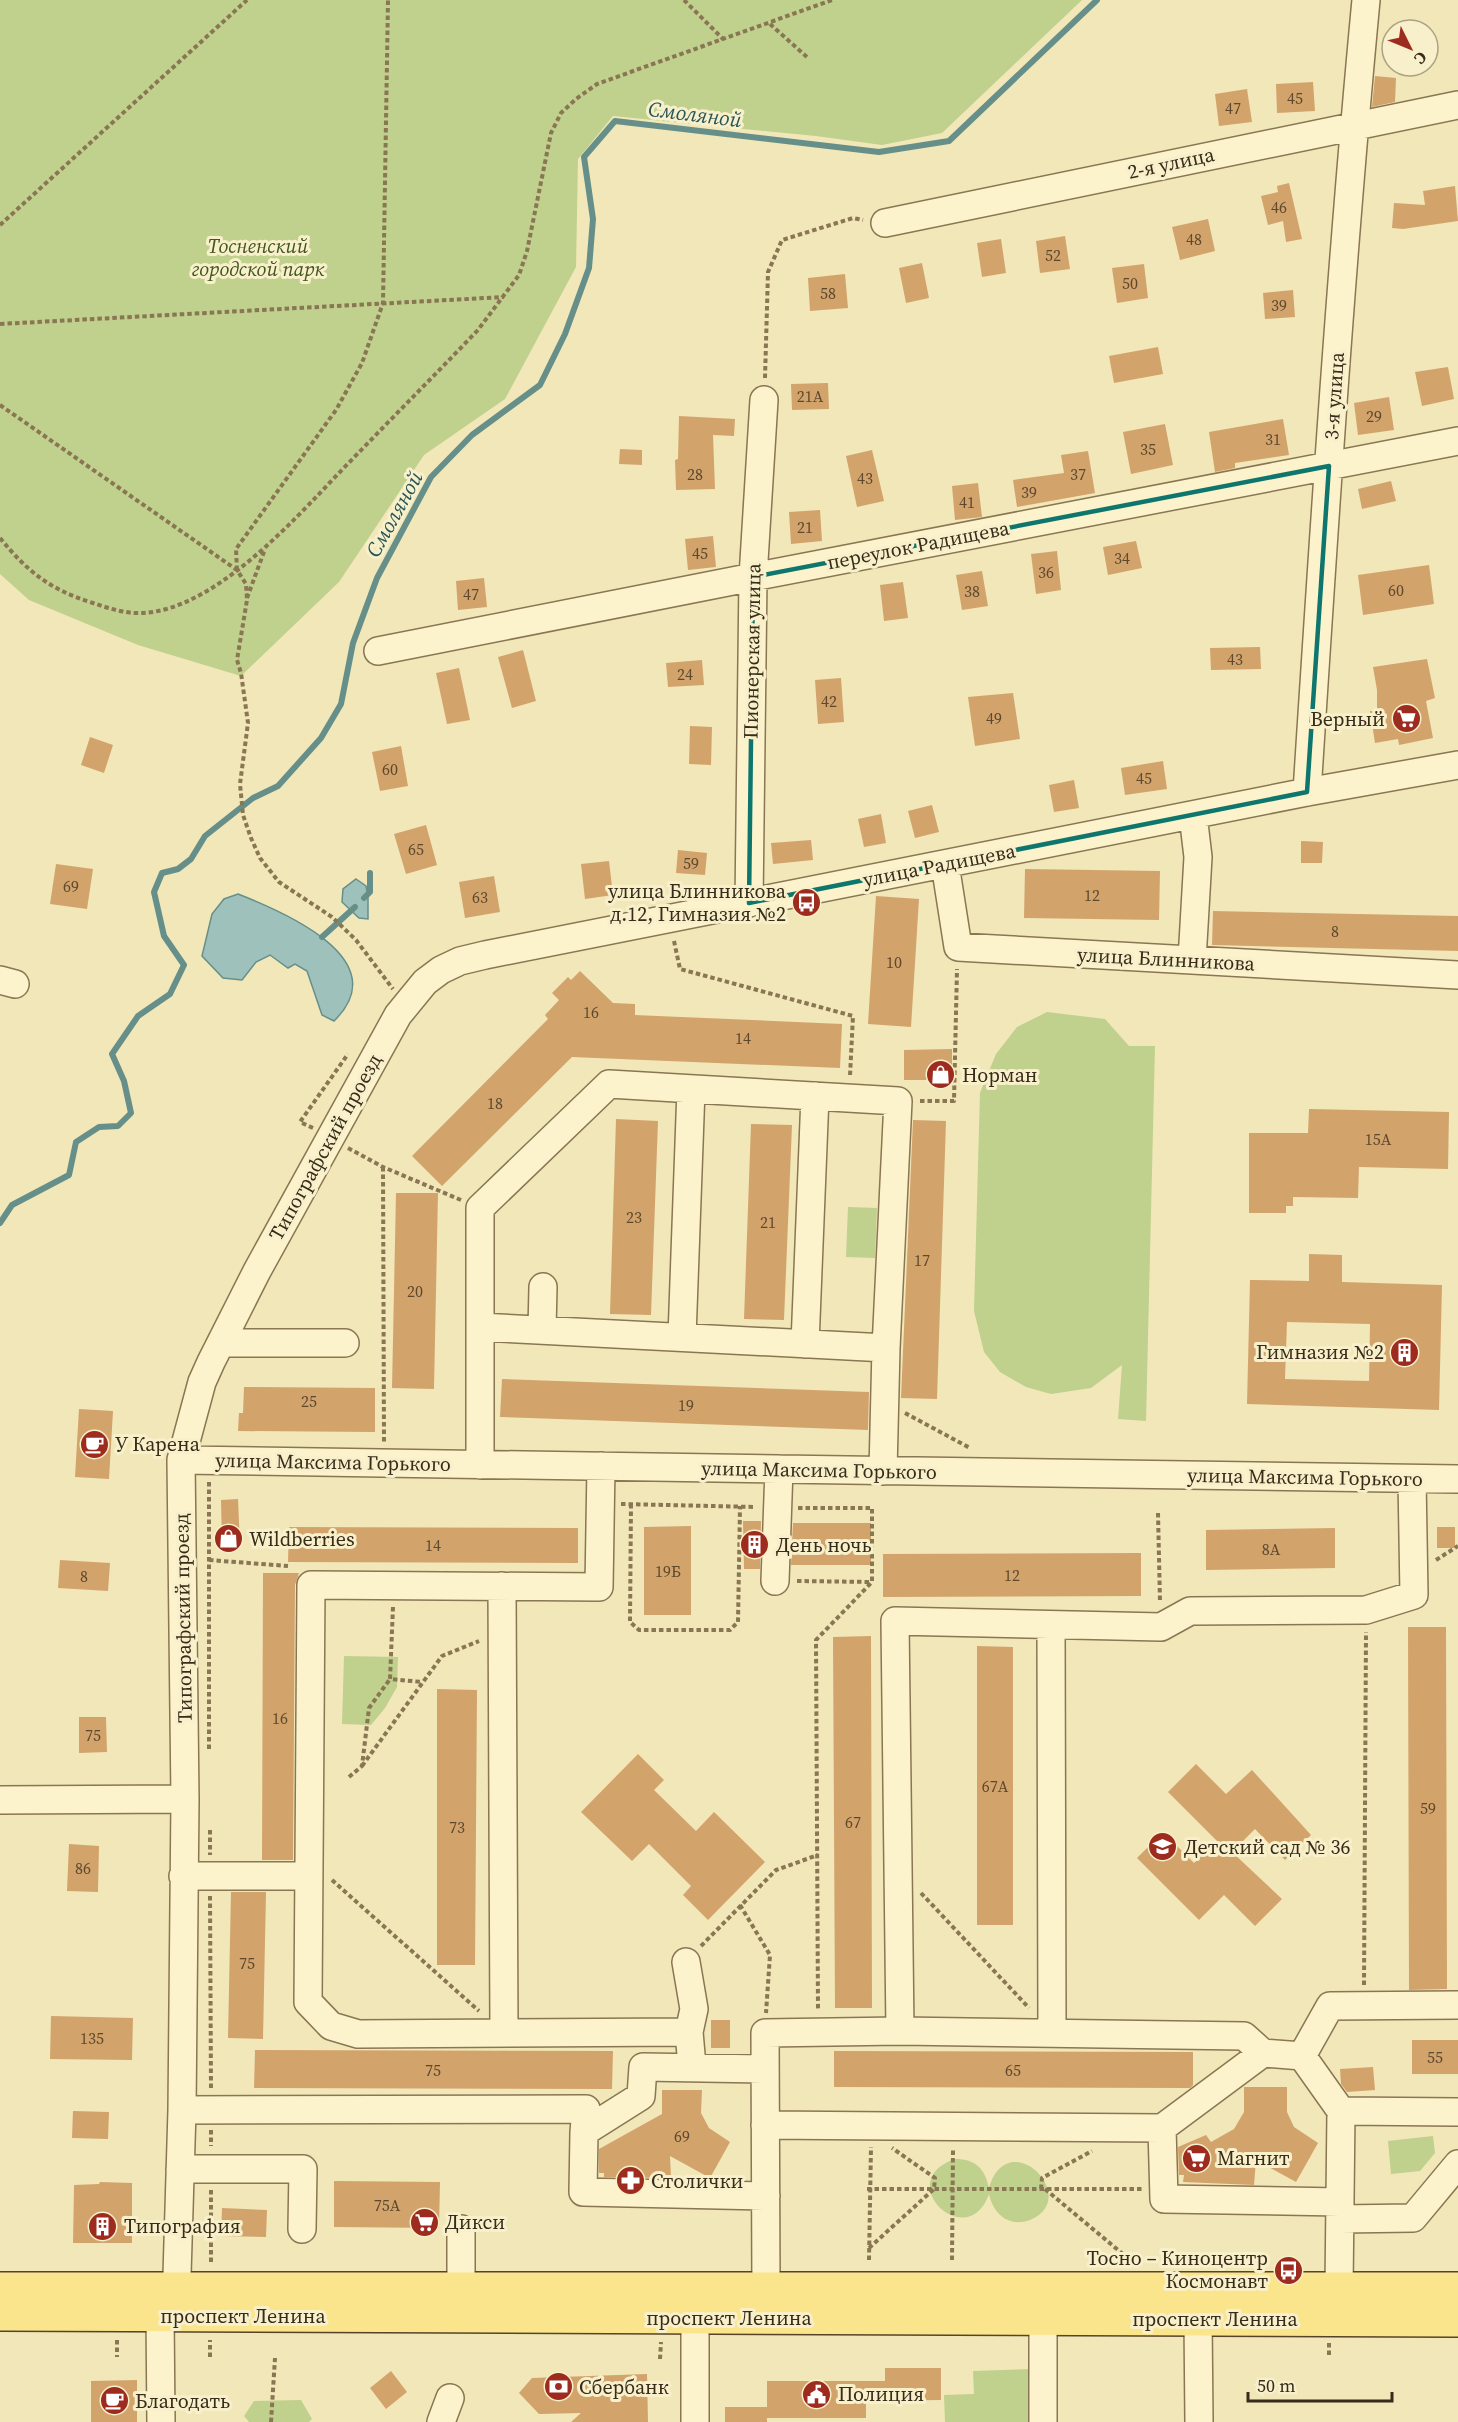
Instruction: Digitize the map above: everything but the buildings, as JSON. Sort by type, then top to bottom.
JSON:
[{"type":"main road","name":"проспект Ленина","points":[[0,2314],[460,2288],[695,2303],[1043,2319],[1458,2320]]},
{"type":"main road","name":"проспект Ленина","points":[[0,2289],[171,2306],[695,2303],[766,2288],[1458,2289]]},
{"type":"street","name":"3-я улица","points":[[1307,792],[1354,125],[1366,0]]},
{"type":"street","name":"2-я улица","points":[[885,223],[1458,105]]},
{"type":"street","name":"Пионерская улица","points":[[749,903],[753,577],[764,400]]},
{"type":"street","name":"переулок Радищева","points":[[378,651],[1458,441]]},
{"type":"street","name":"улица Радищева","points":[[425,982],[441,970],[485,954],[1307,792],[1458,765]]},
{"type":"street","points":[[1192,960],[1198,857],[1193,815]]},
{"type":"street","points":[[945,864],[958,947]]},
{"type":"street","name":"улица Блинникова","points":[[958,947],[1458,975]]},
{"type":"street","name":"Типографский проезд","points":[[163,2420],[182,2110],[185,1799],[181,1460],[202,1382],[257,1271],[388,1032],[409,1000],[425,982]]},
{"type":"street","points":[[480,1465],[480,1208],[609,1084],[898,1101],[886,1348],[883,1471]]},
{"type":"street","points":[[682,1337],[691,1089]]},
{"type":"street","points":[[805,1344],[815,1096]]},
{"type":"street","points":[[542,1330],[543,1287]]},
{"type":"street","points":[[480,1327],[886,1348]]},
{"type":"street","points":[[221,1343],[345,1343]]},
{"type":"street","name":"улица Максима Горького","points":[[181,1460],[1458,1479]]},
{"type":"street","points":[[601,1466],[599,1587],[311,1585],[317,1875],[308,2002],[331,2026],[358,2034],[689,2031]]},
{"type":"street","points":[[775,1581],[778,1469]]},
{"type":"street","points":[[900,2031],[895,1621],[1161,1627],[1190,1611],[1366,1611],[1414,1595],[1412,1479]]},
{"type":"street","points":[[502,1586],[504,2033]]},
{"type":"street","points":[[1051,1625],[1052,2033]]},
{"type":"street","points":[[0,1800],[185,1799]]},
{"type":"street","points":[[183,1876],[317,1875]]},
{"type":"street","points":[[686,1962],[694,2009],[689,2031],[692,2066]]},
{"type":"street","points":[[1302,2056],[1330,2006],[1458,2005]]},
{"type":"street","points":[[766,2288],[765,2033],[900,2031],[1244,2036],[1263,2053],[1302,2056]]},
{"type":"street","points":[[765,2125],[871,2130],[952,2126],[1162,2128],[1263,2053]]},
{"type":"street","points":[[1302,2056],[1341,2111],[1340,2289]]},
{"type":"street","points":[[584,2132],[641,2096],[643,2067],[692,2066],[765,2069]]},
{"type":"street","points":[[182,2110],[586,2109],[583,2192],[766,2196]]},
{"type":"street","points":[[1341,2111],[1458,2112]]},
{"type":"street","points":[[1162,2128],[1164,2199],[1340,2210],[1413,2218],[1458,2164]]},
{"type":"street","points":[[180,2169],[303,2169],[302,2229]]},
{"type":"street","points":[[460,2288],[461,2229]]},
{"type":"street","points":[[695,2303],[695,2422]]},
{"type":"street","points":[[1043,2319],[1043,2422]]},
{"type":"street","points":[[1198,2319],[1199,2422]]},
{"type":"path","points":[[0,225],[247,0]]},
{"type":"path","points":[[237,570],[236,549],[336,410],[362,363],[383,303],[388,0]]},
{"type":"path","points":[[684,0],[723,39]]},
{"type":"path","points":[[0,538],[22,564],[49,585],[74,597],[117,611],[144,613],[169,608],[204,592],[266,548],[478,330],[504,297],[519,275],[527,251],[551,133],[561,113],[597,84],[832,0]]},
{"type":"path","points":[[770,24],[807,57]]},
{"type":"path","points":[[764,400],[768,272],[782,240],[853,218],[885,223]]},
{"type":"path","points":[[0,324],[504,297]]},
{"type":"path","points":[[0,405],[237,570],[246,584],[247,600]]},
{"type":"path","points":[[266,548],[247,600],[237,660],[248,723],[240,784],[243,815],[260,858],[279,882],[332,917],[356,940],[393,990]]},
{"type":"path","points":[[669,918],[680,969],[853,1016],[849,1098]]},
{"type":"path","points":[[898,1101],[954,1101],[958,947]]},
{"type":"path","points":[[384,1463],[383,1167],[480,1208]]},
{"type":"path","points":[[884,1406],[909,1414],[975,1451]]},
{"type":"path","points":[[600,1504],[872,1508],[872,1582],[816,1640],[818,2032]]},
{"type":"path","points":[[631,1504],[630,1622],[639,1630],[730,1630],[738,1622],[740,1506]]},
{"type":"path","points":[[1158,1513],[1161,1627]]},
{"type":"path","points":[[209,1560],[288,1566]]},
{"type":"path","points":[[775,1581],[872,1582]]},
{"type":"path","points":[[362,1766],[369,1708],[390,1679],[394,1586]]},
{"type":"path","points":[[1364,2006],[1366,1611]]},
{"type":"path","points":[[349,1777],[362,1766],[442,1656],[502,1632]]},
{"type":"path","points":[[390,1679],[423,1682]]},
{"type":"path","points":[[686,1962],[776,1870],[818,1855]]},
{"type":"path","points":[[898,1868],[1052,2033]]},
{"type":"path","points":[[317,1875],[504,2033]]},
{"type":"path","points":[[740,1905],[770,1955],[765,2033]]},
{"type":"path","points":[[952,2126],[952,2260]]},
{"type":"path","points":[[1108,2127],[1108,2143],[1042,2178],[1043,2189],[1130,2260]]},
{"type":"path","points":[[869,2248],[934,2189],[935,2178],[871,2130]]},
{"type":"path","points":[[869,2260],[871,2130]]},
{"type":"path","points":[[869,2189],[1164,2188]]},
{"type":"path","points":[[116,2331],[117,2357]]},
{"type":"path","points":[[210,2331],[210,2357]]},
{"type":"path","points":[[660,2359],[661,2332]]},
{"type":"path","points":[[271,2422],[274,2358]]},
{"type":"highlighted area","points":[[1329,466],[1307,792],[749,903],[753,577]]},
{"type":"green space","name":"Тосненский городской парк","points":[[0,0],[1082,0],[942,133],[882,145],[816,136],[613,116],[578,159],[576,267],[505,399],[424,455],[339,582],[241,676],[138,645],[29,600],[0,574]]},
{"type":"green space","points":[[1047,1012],[1105,1019],[1129,1046],[1155,1046],[1146,1421],[1118,1419],[1122,1365],[1091,1388],[1051,1394],[1026,1387],[1000,1372],[984,1352],[974,1311],[980,1093],[996,1054],[1017,1027]]},
{"type":"green space","points":[[848,1207],[877,1208],[875,1258],[846,1257]]},
{"type":"green space","points":[[344,1656],[398,1657],[397,1687],[385,1708],[371,1725],[342,1724]]},
{"type":"green space","points":[[1433,2136],[1435,2153],[1420,2171],[1391,2174],[1388,2141]]},
{"type":"green space","points":[[955,2159],[969,2161],[978,2166],[985,2175],[989,2188],[998,2170],[1011,2162],[1024,2164],[1037,2171],[1045,2183],[1049,2197],[1044,2210],[1030,2220],[1015,2222],[1008,2220],[998,2213],[989,2194],[979,2211],[965,2217],[952,2216],[940,2208],[932,2196],[930,2182],[937,2169]]},
{"type":"green space","points":[[1032,2369],[1034,2422],[945,2422],[944,2395],[974,2394],[973,2371]]},
{"type":"green space","points":[[301,2400],[312,2419],[309,2422],[249,2422],[244,2416],[254,2401]]},
{"type":"water","points":[[356,879],[366,886],[368,919],[359,918],[342,902],[343,889]]},
{"type":"water","points":[[238,894],[305,926],[327,941],[343,959],[352,978],[350,999],[334,1021],[322,1015],[307,971],[295,964],[288,968],[270,955],[256,962],[242,980],[223,978],[202,956],[212,914],[224,899]]},
{"type":"waterway","name":"Смоляной","points":[[0,1223],[12,1205],[69,1175],[76,1142],[99,1127],[118,1126],[131,1113],[124,1081],[112,1054],[138,1016],[170,994],[184,965],[164,936],[154,892],[162,873],[178,869],[191,859],[205,836],[253,798],[278,786],[321,738],[341,704],[353,643],[377,578],[431,477],[472,435],[540,385],[565,334],[589,268],[593,219],[584,157],[615,121],[879,152],[949,141],[1097,0]]},
{"type":"waterway","points":[[364,898],[370,892],[370,873]]},
{"type":"waterway","points":[[322,937],[355,907]]},
{"type":"place","name":"Верный","points":[[1406,719]]},
{"type":"place","name":"улица Блинникова д.12, Гимназия №2","points":[[807,902]]},
{"type":"place","name":"Норман","points":[[941,1075]]},
{"type":"place","name":"Гимназия №2","points":[[1405,1352]]},
{"type":"place","name":"У Карена","points":[[94,1444]]},
{"type":"place","name":"Wildberries","points":[[228,1539]]},
{"type":"place","name":"День ночь","points":[[755,1545]]},
{"type":"place","name":"Детский сад № 36","points":[[1163,1847]]},
{"type":"place","name":"Магнит","points":[[1196,2158]]},
{"type":"place","name":"Столички","points":[[630,2181]]},
{"type":"place","name":"Дикси","points":[[424,2222]]},
{"type":"place","name":"Типография","points":[[103,2226]]},
{"type":"place","name":"Тосно – Киноцентр Космонавт","points":[[1289,2270]]},
{"type":"place","name":"Сбербанк","points":[[558,2387]]},
{"type":"place","name":"Полиция","points":[[817,2394]]},
{"type":"place","name":"Благодать","points":[[114,2401]]}]
